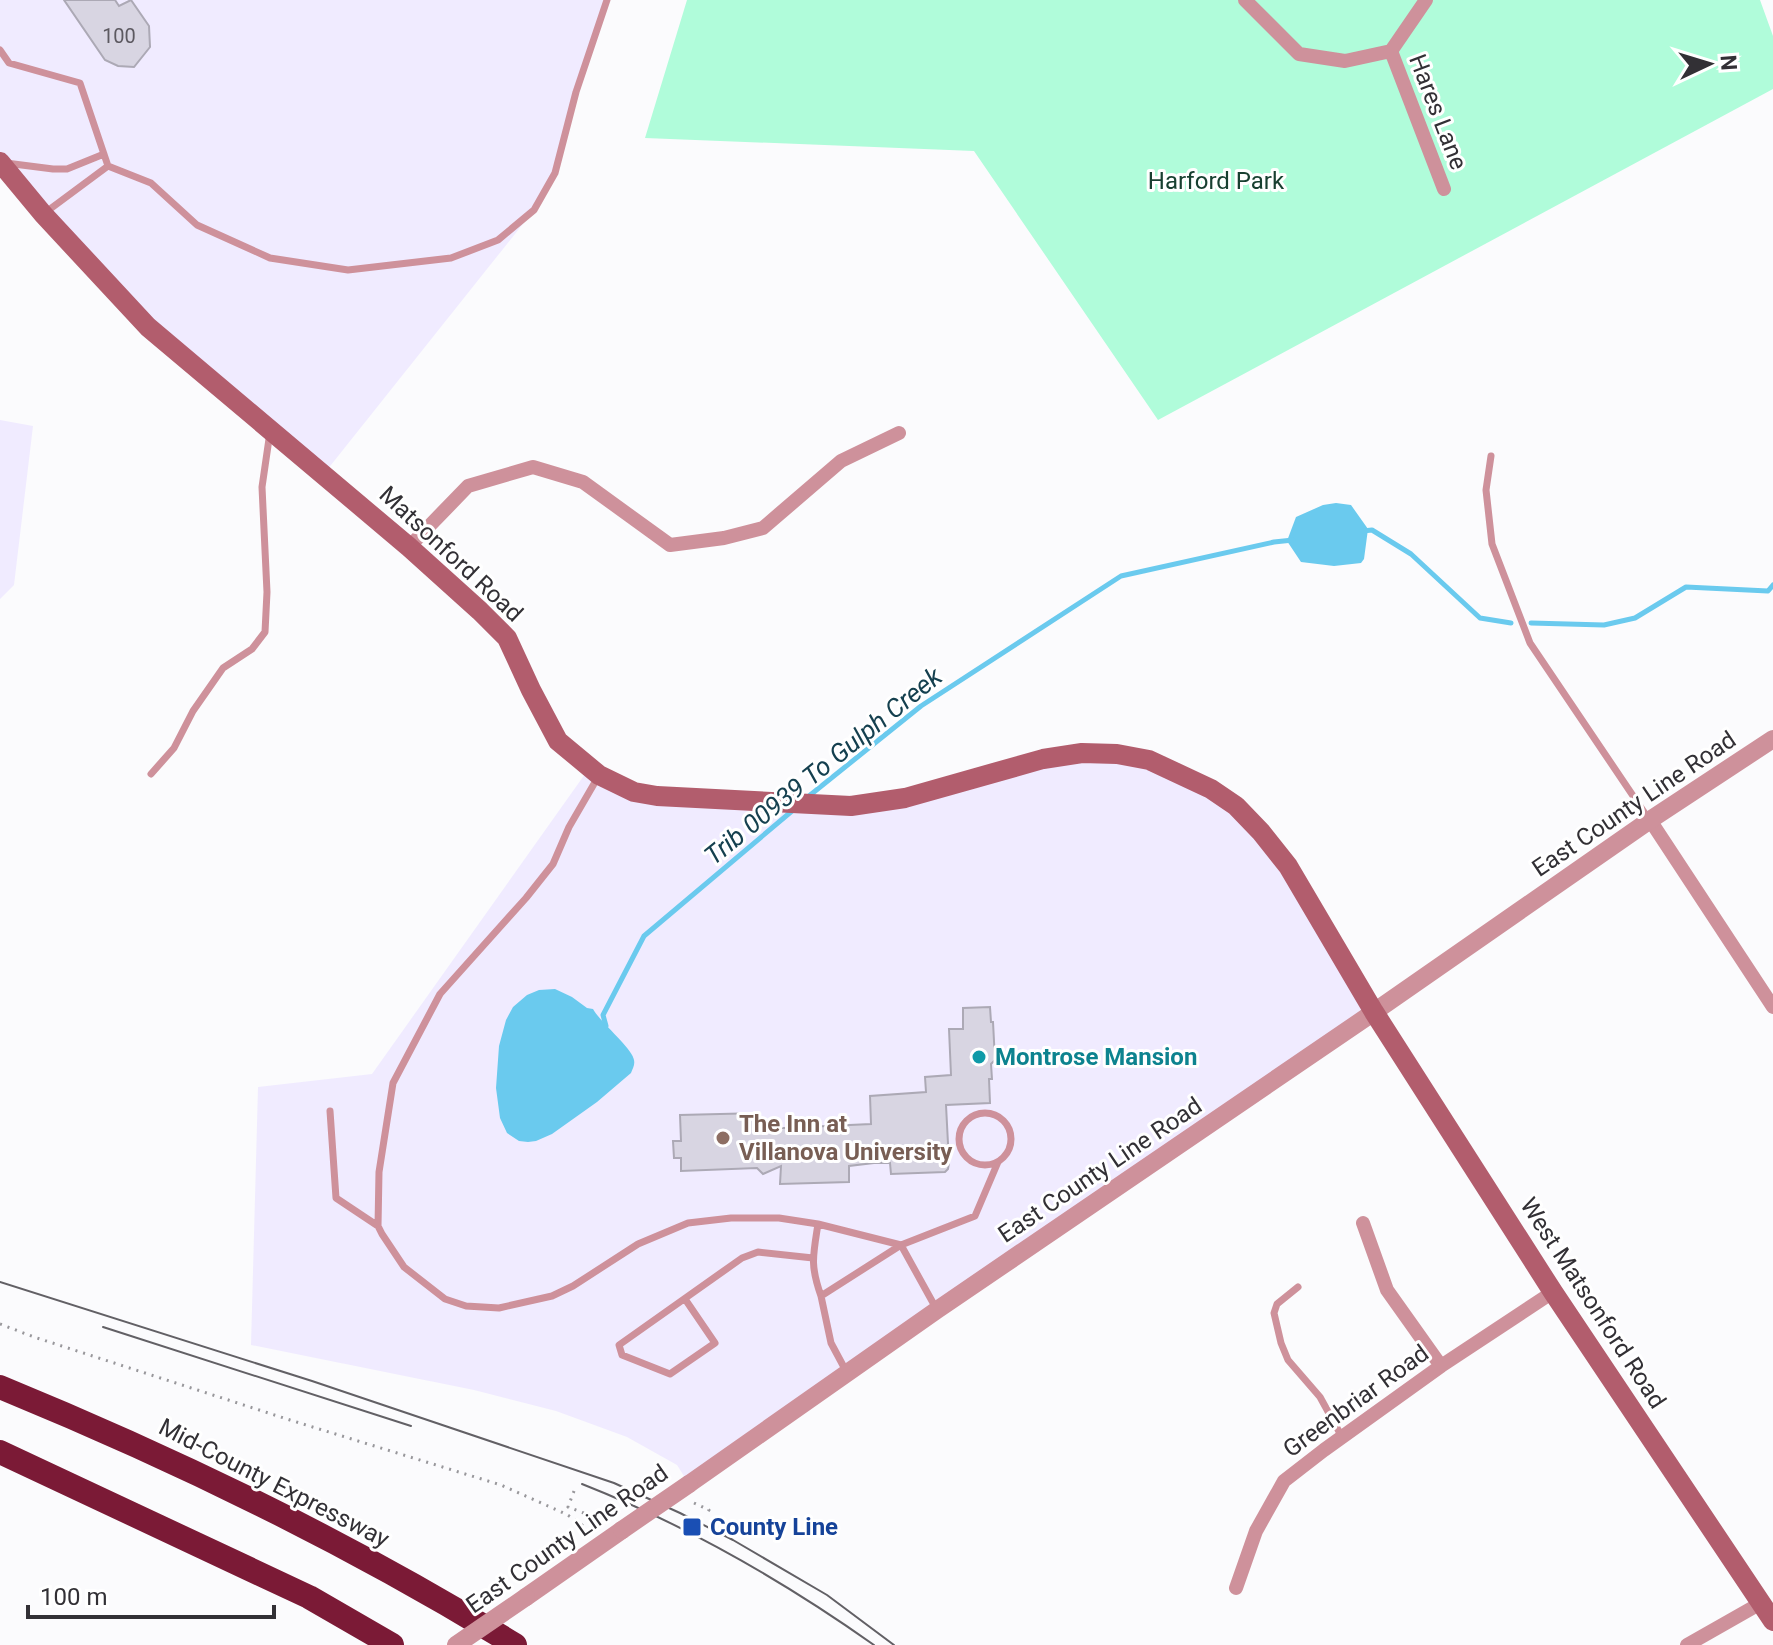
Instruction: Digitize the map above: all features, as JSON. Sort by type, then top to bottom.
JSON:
[{"type":"highway","name":"Mid-County Expressway","points":[[0,1387],[139,1446],[273,1510],[356,1553],[515,1645]]},
{"type":"highway","points":[[0,1452],[309,1597],[392,1645]]},
{"type":"main road","name":"Matsonford Road","points":[[0,162],[43,214],[148,327],[409,547],[507,638],[558,741],[599,775],[634,792],[657,796],[851,806],[905,798],[1043,759],[1082,753],[1117,754],[1149,760],[1211,789],[1236,806],[1261,832],[1288,866],[1374,1012]]},
{"type":"main road","name":"West Matsonford Road","points":[[1374,1012],[1553,1292],[1773,1621]]},
{"type":"street","name":"Hares Lane","points":[[1245,0],[1299,54],[1345,61],[1391,51],[1426,0]]},
{"type":"street","name":"Hares Lane","points":[[1391,51],[1444,189]]},
{"type":"street","points":[[409,547],[468,486],[533,467],[583,482],[670,545],[724,538],[763,528],[841,461],[899,433]]},
{"type":"street","name":"East County Line Road","points":[[456,1645],[610,1539],[687,1491],[937,1310],[1650,820],[1773,739]]},
{"type":"street","points":[[1650,820],[1773,1007]]},
{"type":"street","points":[[1363,1223],[1387,1290],[1441,1366]]},
{"type":"street","name":"Greenbriar Road","points":[[1236,1588],[1256,1531],[1284,1481],[1441,1366],[1553,1292]]},
{"type":"street","points":[[1687,1645],[1761,1603]]},
{"type":"lane","points":[[0,50],[9,63],[80,83],[108,166],[151,183],[197,225],[270,258],[348,270],[451,258],[498,240],[534,210],[555,173],[576,92],[607,0]]},
{"type":"lane","points":[[0,162],[67,169],[104,154]]},
{"type":"lane","points":[[43,214],[108,166]]},
{"type":"lane","points":[[151,774],[174,748],[193,711],[223,668],[252,649],[265,632],[267,592],[262,487],[271,430]]},
{"type":"lane","points":[[1491,456],[1486,490],[1492,544],[1530,643],[1650,820]]},
{"type":"lane","points":[[599,775],[569,827],[553,864],[440,994],[393,1083],[379,1172],[378,1226],[382,1234],[404,1267],[445,1299],[466,1306],[499,1308],[552,1296],[638,1244],[688,1223],[731,1218],[779,1218],[818,1224],[901,1245],[937,1310]]},
{"type":"lane","points":[[330,1111],[336,1198],[378,1226]]},
{"type":"lane","points":[[821,1296],[901,1245],[975,1216],[998,1162],[1005,1157],[1011,1134],[1002,1119],[995,1115],[987,1113],[971,1117],[960,1129],[962,1153],[974,1164],[991,1165],[998,1162]]},
{"type":"lane","points":[[818,1224],[813,1274],[831,1343],[848,1373]]},
{"type":"lane","points":[[685,1299],[715,1343],[670,1374],[622,1355],[619,1345],[742,1258],[758,1252],[813,1258]]},
{"type":"lane","points":[[1298,1287],[1277,1304],[1274,1313],[1281,1343],[1288,1360],[1320,1397],[1342,1437]]},
{"type":"path","points":[[0,1324],[290,1420],[501,1485],[566,1514],[610,1539]]},
{"type":"path","points":[[574,1491],[568,1507],[589,1515],[610,1539]]},
{"type":"path","points":[[687,1491],[709,1510],[707,1513]]},
{"type":"shaded area","points":[[0,0],[607,0],[555,173],[534,210],[323,475],[148,327],[0,162]]},
{"type":"shaded area","points":[[0,420],[33,426],[14,585],[0,599]]},
{"type":"shaded area","name":"The Inn at Villanova University","points":[[1117,754],[1236,806],[1374,1012],[689,1484],[677,1465],[627,1437],[556,1411],[474,1390],[251,1345],[258,1087],[372,1074],[590,767],[634,792],[851,806],[1043,759]]},
{"type":"green space","name":"Harford Park","points":[[687,0],[1760,0],[1773,36],[1773,89],[1158,420],[974,151],[645,138]]},
{"type":"water","points":[[1323,505],[1351,505],[1368,529],[1364,559],[1361,563],[1334,566],[1301,562],[1287,541],[1296,517]]},
{"type":"water","points":[[555,989],[593,1009],[628,1049],[634,1065],[631,1073],[597,1102],[552,1134],[536,1141],[519,1141],[507,1133],[500,1118],[496,1088],[499,1046],[513,1007],[527,995]]},
{"type":"building","points":[[64,0],[115,0],[119,6],[131,0],[149,26],[150,47],[134,67],[118,66],[105,60]]},
{"type":"building","points":[[990,1007],[995,1060],[991,1064],[992,1079],[989,1079],[990,1103],[946,1105],[949,1163],[945,1172],[891,1174],[890,1163],[874,1163],[849,1166],[849,1182],[780,1184],[781,1166],[763,1174],[757,1168],[681,1171],[681,1158],[674,1158],[673,1141],[681,1141],[680,1115],[760,1113],[760,1129],[871,1124],[870,1096],[926,1092],[925,1077],[951,1075],[949,1029],[963,1029],[963,1008]]},
{"type":"waterway","name":"Trib 00939 To Gulph Creek","points":[[1363,531],[1372,530],[1411,554],[1480,618],[1511,623]]},
{"type":"waterway","name":"Trib 00939 To Gulph Creek","points":[[809,796],[921,706],[1121,576],[1293,540]]},
{"type":"waterway","name":"Trib 00939 To Gulph Creek","points":[[1531,623],[1604,625],[1635,618],[1686,587],[1768,591],[1773,585]]},
{"type":"waterway","name":"Trib 00939 To Gulph Creek","points":[[606,1026],[603,1015],[644,936],[792,811]]},
{"type":"tram line","points":[[0,1282],[312,1381],[614,1483],[733,1540],[827,1595],[894,1645]]},
{"type":"tram line","points":[[103,1327],[411,1426]]},
{"type":"tram line","points":[[582,1484],[696,1536],[804,1598],[874,1645]]},
{"type":"place","name":"Montrose Mansion","points":[[979,1057]]},
{"type":"place","name":"The Inn at Villanova University","points":[[723,1138]]},
{"type":"place","name":"County Line","points":[[692,1527]]}]
